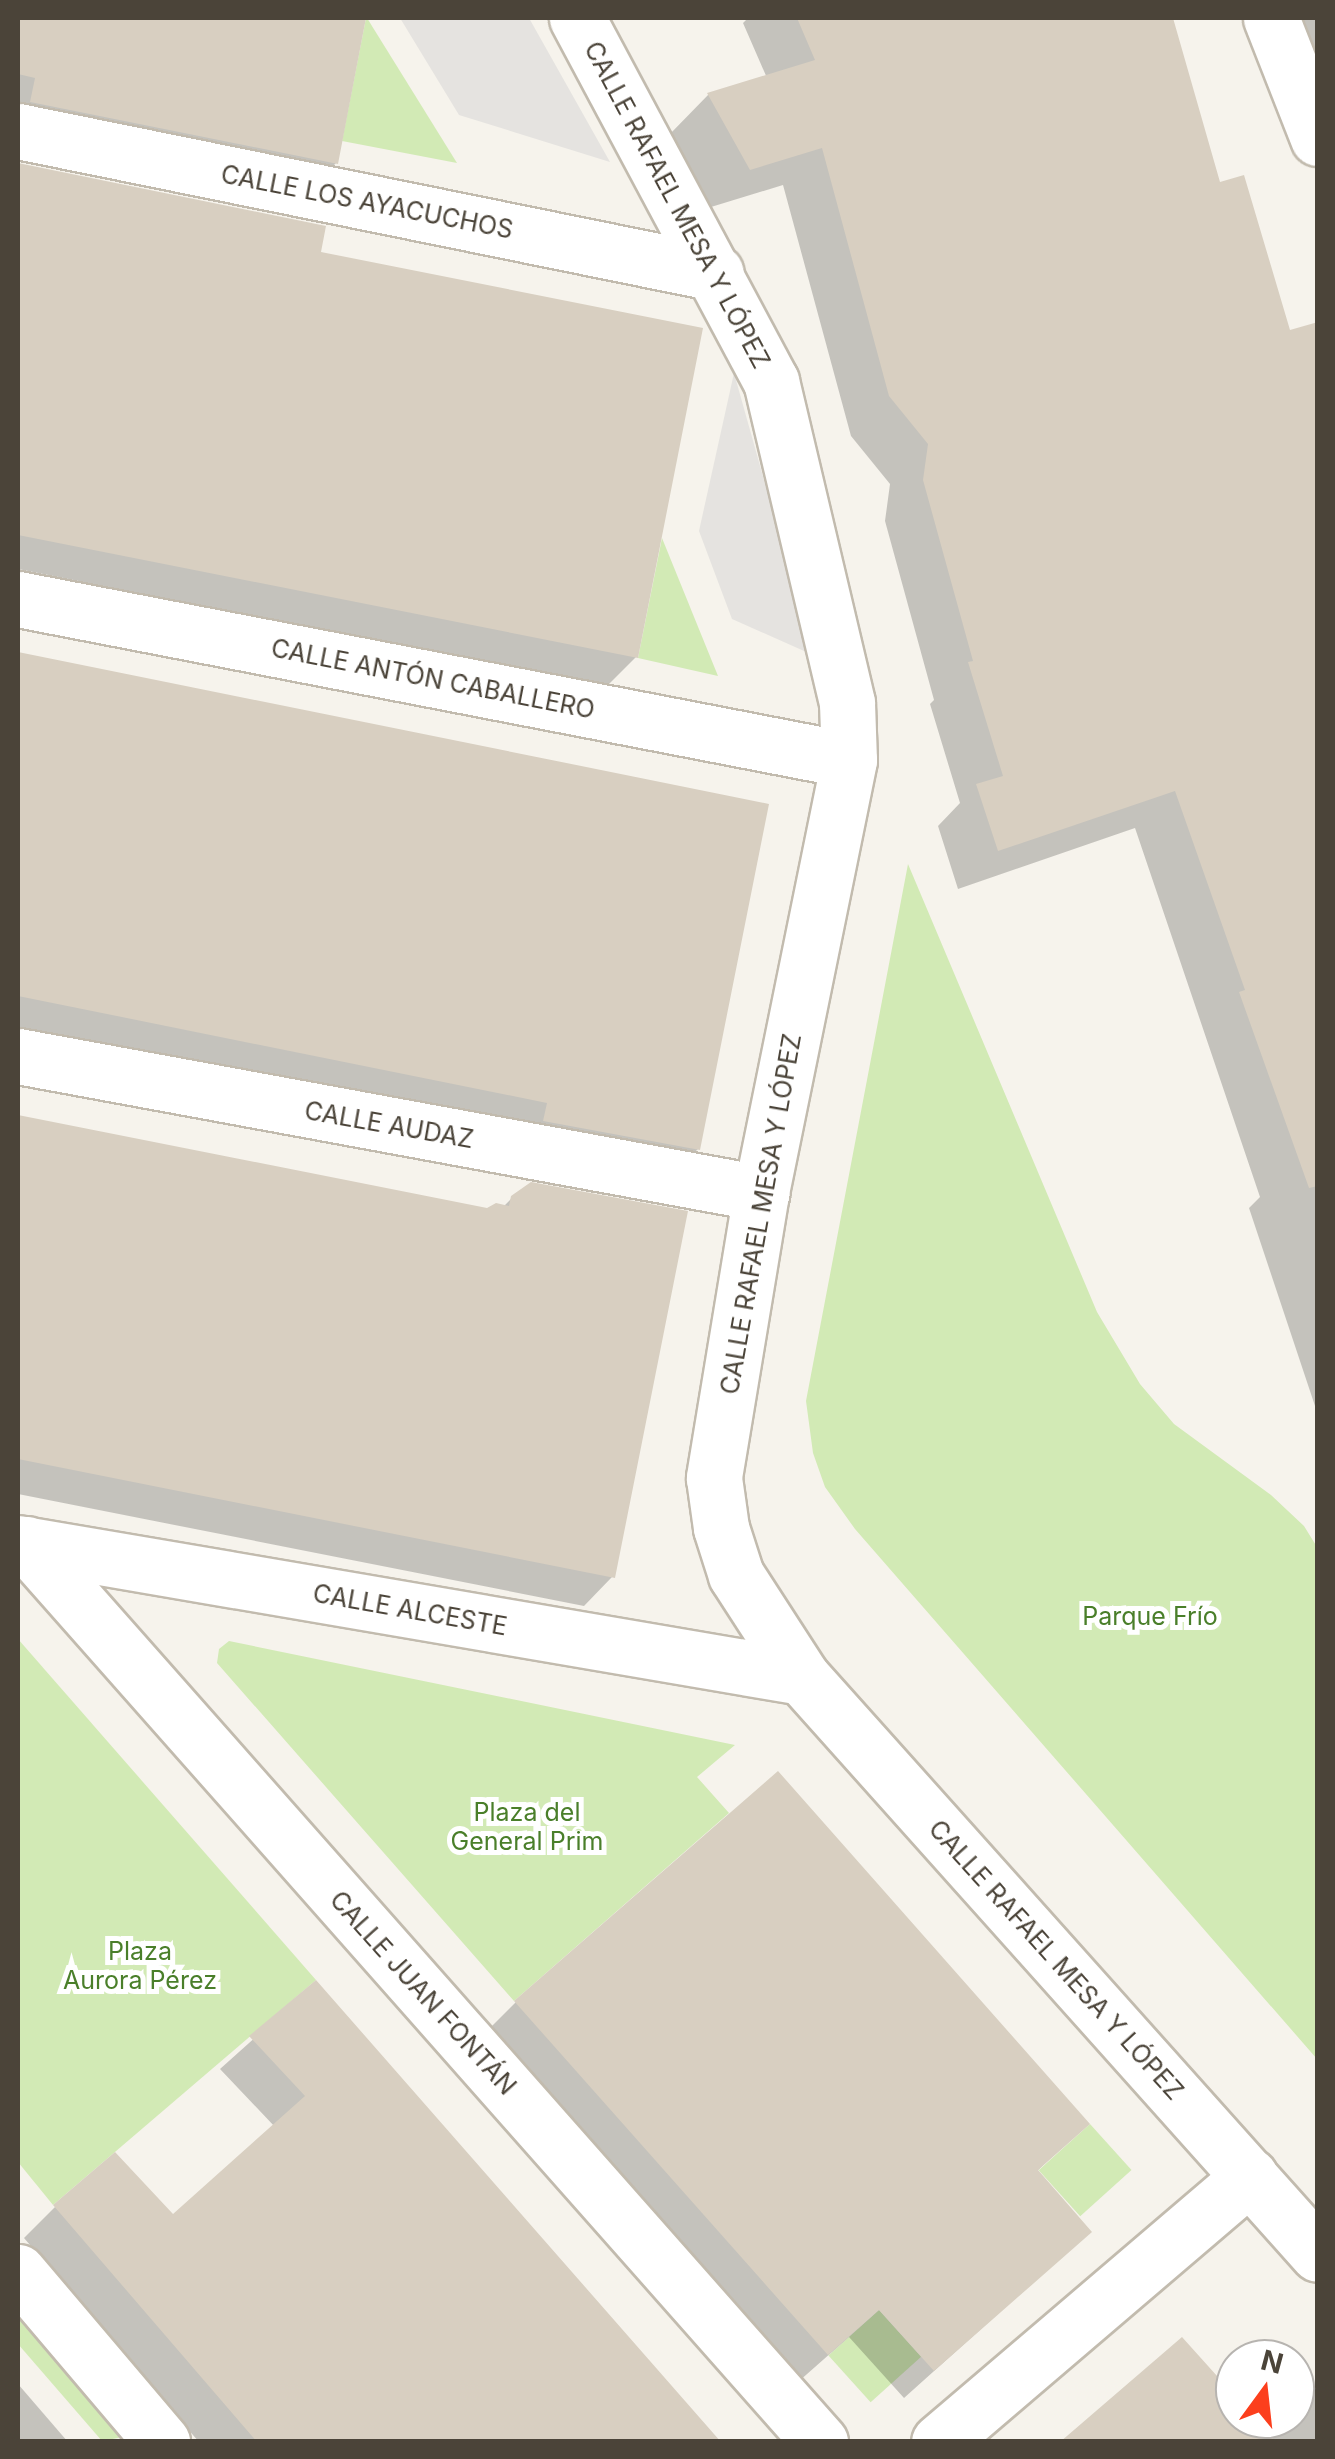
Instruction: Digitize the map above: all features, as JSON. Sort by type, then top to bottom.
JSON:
[{"type":"street","name":"CALLE RAFAEL MESA Y LÓPEZ","points":[[577,18],[771,380],[847,702],[849,760],[761,1193],[714,1478],[720,1528],[736,1575],[802,1677],[1318,2254]]},
{"type":"street","points":[[1271,18],[1318,138]]},
{"type":"street","name":"CALLE LOS AYACUCHOS","points":[[18,132],[716,274]]},
{"type":"street","name":"CALLE ANTÓN CABALLERO","points":[[18,599],[849,760]]},
{"type":"street","name":"CALLE AUDAZ","points":[[18,1056],[761,1193]]},
{"type":"street","name":"CALLE ALCESTE","points":[[22,1543],[802,1677]]},
{"type":"street","name":"CALLE JUAN FONTÁN","points":[[22,1543],[820,2442]]},
{"type":"street","points":[[939,2442],[1250,2176]]},
{"type":"street","points":[[18,2272],[162,2442]]},
{"type":"green space","points":[[367,18],[457,163],[342,141]]},
{"type":"green space","points":[[662,538],[718,676],[638,658]]},
{"type":"green space","name":"Parque Frío","points":[[908,864],[1097,1312],[1140,1384],[1174,1424],[1271,1495],[1304,1526],[1317,1547],[1317,2059],[855,1529],[825,1487],[813,1453],[806,1401]]},
{"type":"green space","name":"Plaza Aurora Pérez","points":[[18,1639],[316,1980],[53,2205],[18,2162]]},
{"type":"green space","name":"Plaza del General Prim","points":[[229,1641],[735,1745],[697,1777],[729,1813],[514,2001],[217,1663],[219,1649]]},
{"type":"green space","points":[[1090,2124],[1131,2170],[1080,2216],[1039,2170]]},
{"type":"green space","points":[[879,2310],[921,2357],[871,2402],[828,2356]]},
{"type":"green space","points":[[18,2316],[123,2437],[102,2441],[18,2344]]},
{"type":"shaded area","points":[[400,18],[529,18],[610,162],[459,115]]},
{"type":"shaded area","points":[[734,373],[813,655],[732,619],[699,531]]},
{"type":"building","points":[[18,18],[366,18],[338,164],[30,102],[35,78],[18,74]]},
{"type":"building","points":[[797,18],[1173,18],[1220,182],[1244,175],[1290,330],[1318,322],[1318,1186],[1309,1188],[1239,992],[1245,990],[1175,791],[998,851],[976,784],[1003,776],[968,662],[973,661],[923,480],[928,444],[889,396],[822,148],[750,170],[707,93],[815,60]]},
{"type":"building","points":[[18,163],[326,226],[321,252],[703,328],[638,658],[18,535]]},
{"type":"building","points":[[18,652],[769,804],[700,1150],[543,1121],[547,1103],[18,996]]},
{"type":"building","points":[[18,1115],[487,1208],[496,1203],[509,1206],[511,1196],[531,1182],[688,1211],[615,1578],[18,1459]]},
{"type":"building","points":[[778,1771],[1090,2124],[1038,2170],[1092,2232],[934,2371],[879,2310],[828,2355],[514,2001]]},
{"type":"building","points":[[316,1980],[721,2442],[257,2442],[53,2205],[115,2152],[173,2214],[305,2096],[249,2036]]},
{"type":"building","points":[[1182,2337],[1215,2374],[1215,2439],[1276,2442],[1060,2442]]}]
